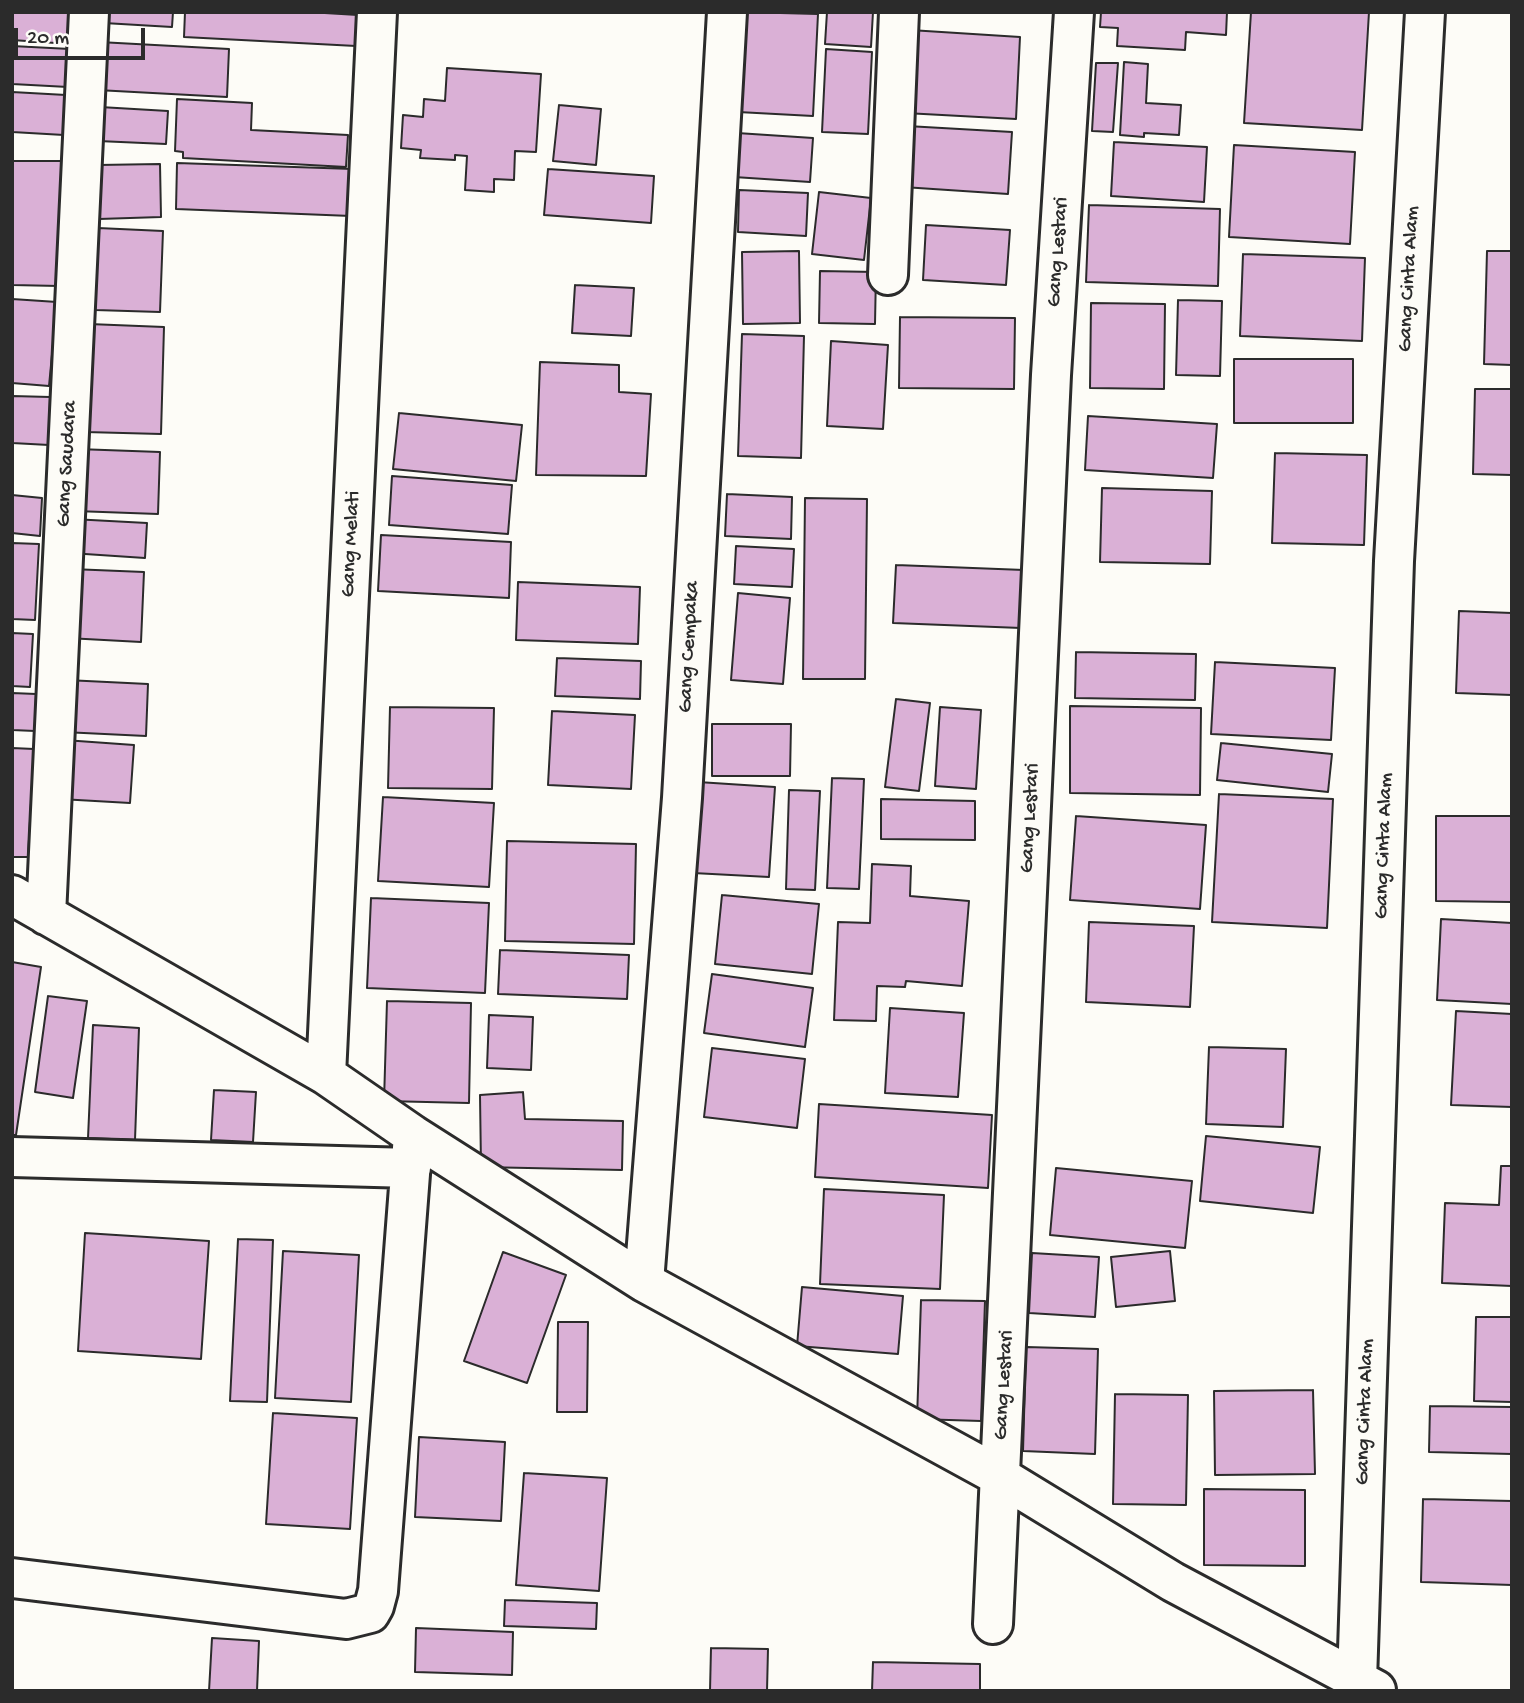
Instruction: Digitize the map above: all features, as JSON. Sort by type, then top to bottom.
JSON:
[{"type":"street","name":"Gang Saudara","points":[[46,915],[89,12]]},
{"type":"street","name":"Gang Melati","points":[[326,1075],[377,12]]},
{"type":"street","name":"Gang Cempaka","points":[[644,1282],[682,798],[727,12]]},
{"type":"street","points":[[888,275],[899,12]]},
{"type":"street","name":"Gang Lestari","points":[[993,1625],[1051,374],[1074,12]]},
{"type":"street","name":"Gang Cinta Alam","points":[[1367,1685],[1394,561],[1425,12]]},
{"type":"street","points":[[12,895],[326,1075],[412,1152],[1001,1478],[1173,1582],[1367,1685]]},
{"type":"street","points":[[12,1157],[412,1152]]},
{"type":"street","points":[[12,1578],[346,1619],[370,1613],[378,1591],[412,1152]]},
{"type":"building","points":[[12,12],[72,12],[70,44],[12,40]]},
{"type":"building","points":[[105,12],[173,12],[172,27],[104,23]]},
{"type":"building","points":[[185,12],[308,12],[358,15],[356,46],[184,37]]},
{"type":"building","points":[[743,12],[818,14],[813,116],[738,112]]},
{"type":"building","points":[[827,12],[873,12],[871,47],[825,44]]},
{"type":"building","points":[[1101,12],[1227,12],[1226,35],[1186,32],[1185,50],[1117,46],[1118,28],[1100,27]]},
{"type":"building","points":[[1251,12],[1369,12],[1362,130],[1244,123]]},
{"type":"building","points":[[910,30],[1020,37],[1016,119],[905,113]]},
{"type":"building","points":[[99,42],[229,49],[227,97],[97,90]]},
{"type":"building","points":[[12,46],[70,49],[68,87],[12,84]]},
{"type":"building","points":[[826,49],[872,52],[868,134],[822,132]]},
{"type":"building","points":[[1124,62],[1148,64],[1146,103],[1181,105],[1179,135],[1120,135]]},
{"type":"building","points":[[1096,63],[1118,63],[1113,132],[1092,131]]},
{"type":"building","points":[[447,68],[541,74],[536,152],[515,151],[514,180],[494,179],[494,192],[465,190],[467,156],[455,155],[455,160],[420,158],[421,150],[401,148],[403,115],[423,117],[424,99],[445,101]]},
{"type":"building","points":[[12,92],[66,95],[64,135],[12,132]]},
{"type":"building","points":[[177,99],[252,103],[251,130],[348,135],[346,167],[183,158],[183,152],[175,151]]},
{"type":"building","points":[[559,105],[601,109],[596,165],[553,161]]},
{"type":"building","points":[[100,107],[168,111],[166,144],[98,141]]},
{"type":"building","points":[[907,126],[1012,132],[1008,194],[903,187]]},
{"type":"building","points":[[737,133],[813,138],[810,182],[734,177]]},
{"type":"building","points":[[1114,142],[1207,147],[1204,202],[1111,196]]},
{"type":"building","points":[[1234,145],[1355,152],[1350,244],[1229,237]]},
{"type":"building","points":[[12,161],[62,161],[59,286],[12,285]]},
{"type":"building","points":[[177,163],[353,169],[351,216],[176,209]]},
{"type":"building","points":[[160,164],[161,217],[99,219],[98,165]]},
{"type":"building","points":[[548,169],[654,176],[651,223],[544,215]]},
{"type":"building","points":[[739,190],[808,193],[806,236],[738,232]]},
{"type":"building","points":[[819,192],[871,198],[864,260],[812,254]]},
{"type":"building","points":[[1089,205],[1220,209],[1218,286],[1086,282]]},
{"type":"building","points":[[926,225],[1010,230],[1006,285],[923,280]]},
{"type":"building","points":[[98,228],[163,231],[160,312],[95,310]]},
{"type":"building","points":[[799,251],[800,323],[743,324],[742,252]]},
{"type":"building","points":[[1487,251],[1512,251],[1512,365],[1484,364]]},
{"type":"building","points":[[1243,254],[1365,258],[1362,341],[1240,336]]},
{"type":"building","points":[[820,271],[876,272],[875,324],[819,323]]},
{"type":"building","points":[[575,285],[634,288],[631,336],[572,333]]},
{"type":"building","points":[[12,299],[57,302],[49,386],[12,383]]},
{"type":"building","points":[[1178,300],[1222,301],[1220,376],[1176,375]]},
{"type":"building","points":[[1091,303],[1165,304],[1164,389],[1090,388]]},
{"type":"building","points":[[900,317],[1015,318],[1014,389],[899,388]]},
{"type":"building","points":[[89,324],[164,327],[161,434],[85,432]]},
{"type":"building","points":[[742,334],[804,336],[801,458],[738,456]]},
{"type":"building","points":[[831,341],[888,345],[883,429],[827,426]]},
{"type":"building","points":[[1234,359],[1353,359],[1353,423],[1234,423]]},
{"type":"building","points":[[540,362],[619,365],[619,392],[651,394],[646,476],[536,475]]},
{"type":"building","points":[[1475,389],[1512,389],[1512,475],[1473,474]]},
{"type":"building","points":[[12,396],[50,397],[49,445],[12,443]]},
{"type":"building","points":[[399,413],[522,425],[516,481],[393,469]]},
{"type":"building","points":[[1088,416],[1217,424],[1213,478],[1085,470]]},
{"type":"building","points":[[77,449],[160,452],[158,514],[75,511]]},
{"type":"building","points":[[1275,453],[1367,455],[1364,545],[1272,543]]},
{"type":"building","points":[[392,476],[512,485],[508,534],[389,525]]},
{"type":"building","points":[[1102,488],[1212,491],[1210,564],[1100,562]]},
{"type":"building","points":[[727,494],[792,497],[791,539],[725,536]]},
{"type":"building","points":[[12,495],[42,498],[40,536],[12,533]]},
{"type":"building","points":[[805,498],[867,499],[865,679],[803,679]]},
{"type":"building","points":[[72,519],[147,523],[145,558],[70,553]]},
{"type":"building","points":[[381,535],[511,542],[509,598],[378,591]]},
{"type":"building","points":[[12,543],[39,544],[35,620],[12,619]]},
{"type":"building","points":[[736,546],[794,549],[792,587],[734,584]]},
{"type":"building","points":[[896,565],[1024,570],[1021,628],[893,623]]},
{"type":"building","points":[[71,569],[144,572],[141,642],[67,638]]},
{"type":"building","points":[[518,582],[640,587],[638,644],[516,640]]},
{"type":"building","points":[[738,593],[790,598],[783,684],[731,680]]},
{"type":"building","points":[[1459,611],[1512,613],[1512,695],[1456,693]]},
{"type":"building","points":[[12,633],[33,634],[30,687],[12,686]]},
{"type":"building","points":[[1076,652],[1196,654],[1195,700],[1075,698]]},
{"type":"building","points":[[557,658],[641,661],[640,699],[555,696]]},
{"type":"building","points":[[1215,662],[1335,668],[1331,740],[1211,734]]},
{"type":"building","points":[[66,680],[148,684],[146,736],[63,732]]},
{"type":"building","points":[[12,693],[36,694],[35,731],[12,730]]},
{"type":"building","points":[[896,699],[930,703],[919,791],[885,787]]},
{"type":"building","points":[[1070,706],[1201,708],[1200,795],[1070,793]]},
{"type":"building","points":[[390,707],[494,708],[492,789],[388,788]]},
{"type":"building","points":[[940,707],[981,710],[976,789],[935,786]]},
{"type":"building","points":[[552,711],[635,715],[631,789],[548,785]]},
{"type":"building","points":[[712,724],[791,724],[790,776],[712,776]]},
{"type":"building","points":[[64,740],[134,745],[130,803],[60,799]]},
{"type":"building","points":[[1221,743],[1332,754],[1328,792],[1217,780]]},
{"type":"building","points":[[12,748],[34,749],[28,857],[12,857]]},
{"type":"building","points":[[832,778],[864,779],[859,889],[827,888]]},
{"type":"building","points":[[698,782],[775,787],[769,877],[693,873]]},
{"type":"building","points":[[789,790],[820,791],[815,890],[786,889]]},
{"type":"building","points":[[1219,794],[1333,799],[1327,928],[1212,922]]},
{"type":"building","points":[[383,797],[494,803],[489,887],[378,881]]},
{"type":"building","points":[[881,799],[975,801],[975,840],[881,839]]},
{"type":"building","points":[[1076,816],[1206,825],[1200,909],[1070,900]]},
{"type":"building","points":[[1436,816],[1512,816],[1512,902],[1436,901]]},
{"type":"building","points":[[507,841],[636,844],[634,944],[505,941]]},
{"type":"building","points":[[872,864],[911,866],[910,896],[969,901],[962,986],[906,981],[905,987],[877,986],[876,1021],[834,1020],[838,922],[870,923]]},
{"type":"building","points":[[722,895],[819,904],[812,974],[715,964]]},
{"type":"building","points":[[371,898],[489,903],[485,993],[367,988]]},
{"type":"building","points":[[1441,919],[1512,923],[1512,1004],[1437,1000]]},
{"type":"building","points":[[1089,922],[1194,926],[1190,1007],[1086,1002]]},
{"type":"building","points":[[500,950],[629,955],[627,999],[498,994]]},
{"type":"building","points":[[12,962],[41,967],[16,1135],[12,1135]]},
{"type":"building","points":[[712,974],[813,988],[805,1047],[704,1033]]},
{"type":"building","points":[[48,996],[87,1001],[73,1098],[35,1092]]},
{"type":"building","points":[[387,1001],[471,1003],[469,1103],[384,1101]]},
{"type":"building","points":[[890,1008],[964,1013],[958,1097],[885,1093]]},
{"type":"building","points":[[1456,1011],[1512,1014],[1512,1107],[1451,1105]]},
{"type":"building","points":[[489,1015],[533,1017],[531,1070],[487,1068]]},
{"type":"building","points":[[93,1025],[139,1028],[135,1140],[88,1138]]},
{"type":"building","points":[[1209,1047],[1286,1049],[1283,1127],[1206,1124]]},
{"type":"building","points":[[712,1048],[805,1059],[797,1128],[704,1117]]},
{"type":"building","points":[[214,1090],[256,1092],[253,1142],[211,1140]]},
{"type":"building","points":[[523,1092],[525,1119],[623,1121],[622,1170],[481,1167],[480,1095]]},
{"type":"building","points":[[819,1104],[992,1115],[988,1188],[815,1177]]},
{"type":"building","points":[[1206,1136],[1320,1147],[1313,1213],[1200,1201]]},
{"type":"building","points":[[1501,1166],[1512,1166],[1512,1286],[1442,1283],[1445,1203],[1499,1205]]},
{"type":"building","points":[[1056,1168],[1192,1181],[1185,1248],[1050,1235]]},
{"type":"building","points":[[824,1189],[944,1195],[940,1289],[820,1284]]},
{"type":"building","points":[[85,1233],[209,1241],[201,1359],[78,1351]]},
{"type":"building","points":[[238,1239],[273,1240],[267,1402],[230,1401]]},
{"type":"building","points":[[283,1251],[359,1255],[351,1402],[275,1398]]},
{"type":"building","points":[[1170,1251],[1175,1301],[1116,1307],[1111,1257]]},
{"type":"building","points":[[503,1252],[566,1275],[527,1383],[464,1361]]},
{"type":"building","points":[[1032,1253],[1099,1257],[1095,1317],[1029,1313]]},
{"type":"building","points":[[802,1287],[903,1296],[898,1354],[797,1346]]},
{"type":"building","points":[[921,1300],[985,1301],[981,1421],[917,1419]]},
{"type":"building","points":[[1476,1317],[1512,1317],[1512,1402],[1474,1401]]},
{"type":"building","points":[[558,1322],[588,1322],[587,1412],[557,1412]]},
{"type":"building","points":[[1026,1347],[1098,1349],[1095,1454],[1023,1451]]},
{"type":"building","points":[[1313,1390],[1315,1474],[1215,1475],[1214,1391]]},
{"type":"building","points":[[1115,1394],[1188,1395],[1186,1505],[1113,1504]]},
{"type":"building","points":[[1430,1406],[1512,1407],[1512,1454],[1429,1452]]},
{"type":"building","points":[[273,1413],[357,1418],[350,1529],[266,1524]]},
{"type":"building","points":[[419,1437],[505,1442],[501,1521],[415,1517]]},
{"type":"building","points":[[524,1473],[607,1478],[599,1591],[516,1585]]},
{"type":"building","points":[[1204,1489],[1305,1490],[1305,1566],[1204,1565]]},
{"type":"building","points":[[1423,1499],[1512,1501],[1512,1585],[1421,1582]]},
{"type":"building","points":[[505,1600],[597,1603],[596,1629],[504,1626]]},
{"type":"building","points":[[416,1628],[513,1632],[512,1675],[415,1672]]},
{"type":"building","points":[[212,1638],[259,1641],[257,1691],[209,1691]]},
{"type":"building","points":[[711,1648],[768,1649],[767,1691],[710,1691]]},
{"type":"building","points":[[873,1662],[980,1664],[980,1691],[872,1691]]}]
